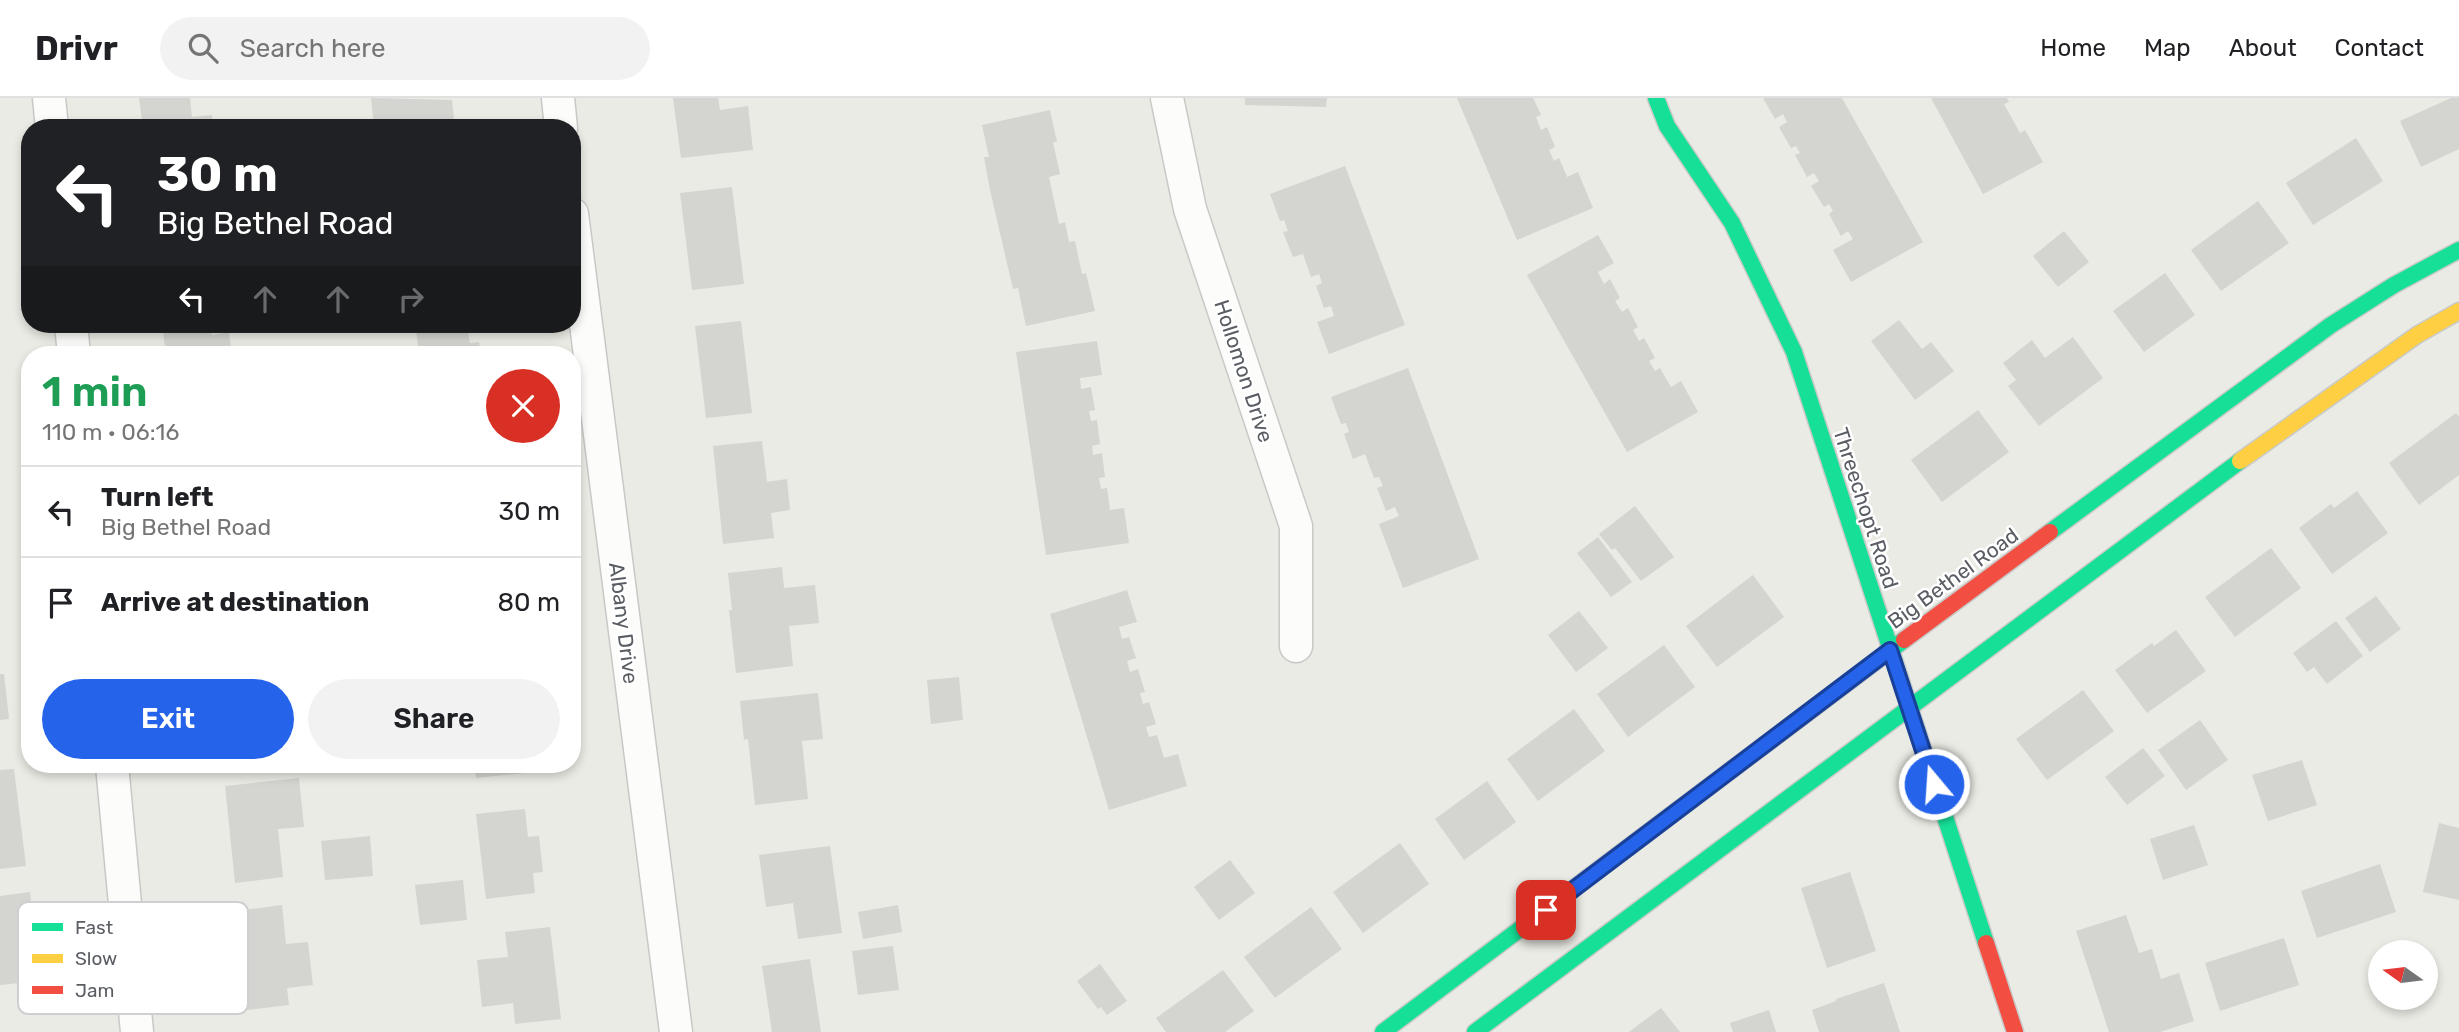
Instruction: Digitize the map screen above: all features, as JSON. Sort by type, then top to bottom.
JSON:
[{"type":"main road","name":"Threechopt Road","points":[[1656,98],[1667,126],[1732,223],[1794,352],[2015,1032]]},
{"type":"main road","name":"Big Bethel Road","points":[[1383,1032],[1890,650],[2331,325],[2394,285],[2459,250]]},
{"type":"main road","points":[[1475,1032],[2325,398],[2417,335],[2459,311]]},
{"type":"street","points":[[50,98],[51,119]]},
{"type":"street","points":[[558,98],[560,119]]},
{"type":"street","name":"Hollomon Drive","points":[[1167,98],[1190,209],[1296,526],[1296,646]]},
{"type":"street","name":"Albany Drive","points":[[581,285],[676,1032]]},
{"type":"street","points":[[113,773],[125,902]]},
{"type":"street","points":[[135,1014],[137,1032]]},
{"type":"building","points":[[139,98],[190,98],[192,117],[212,115],[212,119],[142,119]]},
{"type":"building","points":[[371,98],[452,100],[454,119],[373,119]]},
{"type":"building","points":[[673,98],[718,98],[720,110],[748,106],[753,150],[681,158]]},
{"type":"building","points":[[1245,98],[1327,98],[1326,107],[1245,105]]},
{"type":"building","points":[[1457,98],[1533,98],[1541,115],[1536,117],[1541,130],[1547,127],[1555,147],[1549,150],[1554,161],[1559,158],[1567,177],[1578,172],[1593,208],[1517,240]]},
{"type":"building","points":[[1763,98],[1842,98],[1923,242],[1851,282],[1833,250],[1853,239],[1848,231],[1841,236],[1829,214],[1833,211],[1829,204],[1824,207],[1811,186],[1819,181],[1814,173],[1807,177],[1795,155],[1800,153],[1796,146],[1791,148],[1779,127],[1787,122],[1783,114],[1775,119]]},
{"type":"building","points":[[1931,98],[2007,98],[2009,102],[2004,104],[2020,133],[2025,130],[2043,162],[1983,194]]},
{"type":"building","points":[[2451,98],[2459,98],[2459,149],[2421,167],[2400,121]]},
{"type":"building","points":[[1050,110],[1060,174],[1049,177],[1059,224],[1065,222],[1069,242],[1075,241],[1082,274],[1086,273],[1095,311],[1026,326],[1018,288],[1013,289],[990,190],[984,157],[989,157],[982,125]]},
{"type":"building","points":[[2356,138],[2383,181],[2313,225],[2286,183]]},
{"type":"building","points":[[1345,166],[1405,325],[1329,354],[1317,322],[1334,316],[1331,306],[1324,308],[1316,286],[1322,283],[1319,274],[1311,277],[1303,254],[1293,257],[1283,232],[1288,231],[1284,220],[1280,221],[1270,194]]},
{"type":"building","points":[[732,187],[744,284],[692,290],[680,193]]},
{"type":"building","points":[[2258,201],[2289,243],[2221,291],[2191,250]]},
{"type":"building","points":[[2064,231],[2089,262],[2058,287],[2033,256]]},
{"type":"building","points":[[1598,235],[1614,263],[1598,272],[1604,284],[1610,279],[1620,298],[1615,301],[1622,312],[1628,308],[1638,327],[1633,330],[1639,341],[1644,338],[1655,358],[1649,361],[1655,371],[1660,368],[1671,387],[1681,381],[1698,412],[1627,452],[1527,275]]},
{"type":"building","points":[[2165,273],[2195,315],[2144,352],[2113,311]]},
{"type":"building","points":[[1899,320],[1922,349],[1931,342],[1954,371],[1915,400],[1871,341]]},
{"type":"building","points":[[741,321],[752,413],[706,418],[695,326]]},
{"type":"building","points":[[163,333],[229,333],[231,346],[165,346]]},
{"type":"building","points":[[416,333],[468,333],[470,343],[479,342],[480,346],[418,346]]},
{"type":"building","points":[[2073,337],[2103,378],[2039,426],[2008,386],[2016,380],[2003,363],[2032,340],[2045,358]]},
{"type":"building","points":[[1097,341],[1102,375],[1080,378],[1081,389],[1091,387],[1095,410],[1089,411],[1091,421],[1097,420],[1100,444],[1092,446],[1093,455],[1102,453],[1105,477],[1099,478],[1101,489],[1107,488],[1110,510],[1124,508],[1129,543],[1046,555],[1016,352]]},
{"type":"building","points":[[1408,368],[1479,559],[1403,588],[1379,524],[1399,516],[1395,507],[1386,511],[1377,488],[1383,486],[1379,477],[1374,478],[1365,454],[1353,459],[1344,434],[1349,432],[1346,423],[1341,424],[1331,397]]},
{"type":"building","points":[[1978,410],[2009,452],[1942,502],[1911,460]]},
{"type":"building","points":[[2456,413],[2459,417],[2459,475],[2419,505],[2389,463]]},
{"type":"building","points":[[762,441],[767,482],[787,479],[790,510],[771,513],[774,538],[723,544],[713,446]]},
{"type":"building","points":[[2357,491],[2388,533],[2332,574],[2299,528],[2331,504],[2334,508]]},
{"type":"building","points":[[1635,506],[1674,557],[1641,581],[1615,548],[1612,550],[1599,534]]},
{"type":"building","points":[[1598,537],[1632,582],[1611,597],[1577,553]]},
{"type":"building","points":[[2271,548],[2301,588],[2235,637],[2205,597]]},
{"type":"building","points":[[782,567],[784,588],[815,585],[819,623],[789,626],[793,666],[736,673],[728,573]]},
{"type":"building","points":[[1753,575],[1784,617],[1717,667],[1686,626]]},
{"type":"building","points":[[1127,590],[1137,622],[1119,627],[1122,639],[1129,637],[1136,658],[1127,661],[1130,672],[1138,669],[1145,692],[1140,693],[1143,704],[1149,702],[1156,724],[1146,727],[1149,737],[1157,735],[1164,758],[1178,754],[1187,786],[1109,810],[1050,614]]},
{"type":"building","points":[[2376,596],[2401,629],[2370,652],[2345,618]]},
{"type":"building","points":[[1579,611],[1608,648],[1576,672],[1548,635]]},
{"type":"building","points":[[2336,621],[2363,656],[2327,684],[2314,667],[2307,672],[2293,653]]},
{"type":"building","points":[[2176,630],[2206,671],[2147,713],[2115,670],[2152,643],[2154,646]]},
{"type":"building","points":[[1664,645],[1695,687],[1628,737],[1597,694]]},
{"type":"building","points":[[0,674],[4,674],[9,719],[0,720]]},
{"type":"building","points":[[959,677],[963,720],[931,724],[927,680]]},
{"type":"building","points":[[2083,690],[2114,731],[2047,780],[2016,739]]},
{"type":"building","points":[[818,693],[823,739],[802,741],[808,799],[755,805],[748,739],[744,740],[740,701]]},
{"type":"building","points":[[1574,709],[1605,751],[1538,801],[1507,759]]},
{"type":"building","points":[[2200,720],[2228,760],[2186,790],[2158,750]]},
{"type":"building","points":[[2143,748],[2165,776],[2127,805],[2105,777]]},
{"type":"building","points":[[2302,760],[2317,805],[2268,821],[2252,775]]},
{"type":"building","points":[[14,769],[26,866],[0,869],[0,770]]},
{"type":"building","points":[[475,773],[525,773],[476,778]]},
{"type":"building","points":[[299,778],[304,827],[278,829],[283,877],[235,883],[225,786]]},
{"type":"building","points":[[1487,781],[1516,822],[1464,860],[1435,819]]},
{"type":"building","points":[[525,809],[528,837],[539,836],[543,872],[533,873],[535,893],[486,899],[476,814]]},
{"type":"building","points":[[2439,823],[2459,828],[2459,900],[2423,892]]},
{"type":"building","points":[[2194,825],[2208,865],[2163,880],[2150,839]]},
{"type":"building","points":[[370,836],[373,876],[325,880],[321,841]]},
{"type":"building","points":[[1400,843],[1429,884],[1363,933],[1333,892]]},
{"type":"building","points":[[830,846],[842,933],[798,939],[793,903],[766,907],[759,855]]},
{"type":"building","points":[[1230,860],[1255,893],[1219,920],[1194,887]]},
{"type":"building","points":[[2380,864],[2396,912],[2317,938],[2301,891]]},
{"type":"building","points":[[1850,872],[1876,951],[1827,968],[1801,888]]},
{"type":"building","points":[[463,880],[467,920],[420,925],[415,885]]},
{"type":"building","points":[[30,892],[31,902],[18,902],[18,983],[0,985],[0,896]]},
{"type":"building","points":[[282,905],[286,944],[308,942],[313,985],[287,988],[289,1005],[248,1010],[248,909]]},
{"type":"building","points":[[898,905],[902,932],[863,939],[858,912]]},
{"type":"building","points":[[1311,907],[1342,949],[1275,998],[1244,957]]},
{"type":"building","points":[[2126,915],[2139,953],[2152,949],[2161,979],[2179,973],[2194,1021],[2160,1032],[2109,1032],[2076,931]]},
{"type":"building","points":[[550,927],[561,1019],[515,1024],[513,1003],[482,1007],[477,960],[508,957],[505,932]]},
{"type":"building","points":[[2284,938],[2299,985],[2220,1011],[2205,963]]},
{"type":"building","points":[[893,946],[899,990],[858,995],[852,951]]},
{"type":"building","points":[[810,959],[821,1032],[772,1032],[762,966]]},
{"type":"building","points":[[1100,964],[1127,1001],[1107,1015],[1101,1007],[1098,1009],[1077,981]]},
{"type":"building","points":[[1223,970],[1254,1011],[1225,1032],[1166,1032],[1156,1018]]},
{"type":"building","points":[[1884,983],[1900,1032],[1819,1032],[1812,1010]]},
{"type":"building","points":[[1661,1008],[1680,1032],[1629,1032]]},
{"type":"building","points":[[1769,1010],[1776,1032],[1733,1032],[1730,1023]]},
{"type":"traffic: fast","points":[[1656,98],[1667,126],[1732,223],[1794,352],[1986,943]]},
{"type":"traffic: fast","points":[[2050,532],[2331,325],[2394,285],[2459,250]]},
{"type":"traffic: fast","points":[[1475,1032],[2240,461]]},
{"type":"traffic: fast","points":[[1383,1032],[1904,640]]},
{"type":"traffic: slow","points":[[2240,461],[2417,335],[2459,311]]},
{"type":"traffic: jam","points":[[1904,640],[2050,532]]},
{"type":"traffic: jam","points":[[1986,943],[2015,1032]]},
{"type":"route","points":[[1546,910],[1890,650],[1934,784]]}]
